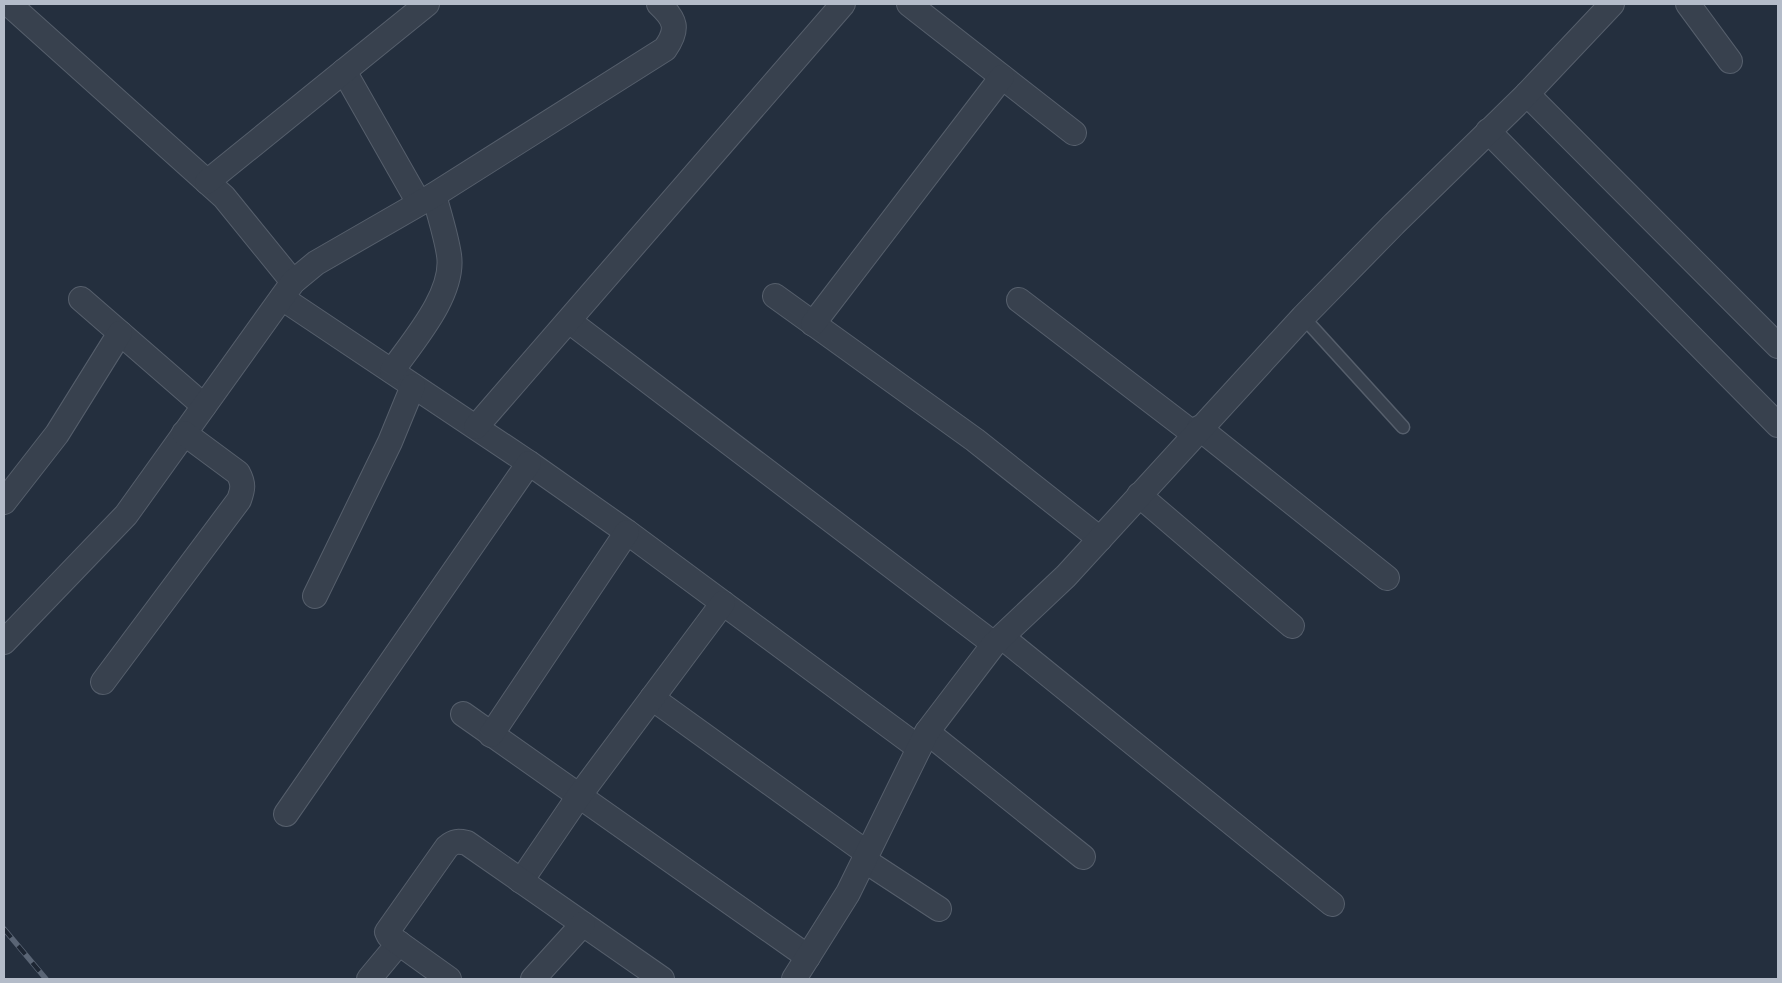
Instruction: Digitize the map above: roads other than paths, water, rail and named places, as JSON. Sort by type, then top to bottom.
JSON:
[{"type":"street","points":[[9,4],[224,197],[287,290],[392,372],[530,463],[723,603],[923,740],[1083,857]]},
{"type":"street","points":[[207,182],[427,4]]},
{"type":"street","points":[[4,642],[120,521],[287,290],[316,263],[426,199],[665,49],[672,40],[675,27],[670,14],[659,4]]},
{"type":"street","points":[[476,427],[843,4]]},
{"type":"street","points":[[908,4],[1074,133]]},
{"type":"street","points":[[794,979],[848,893],[923,740],[998,641],[1066,576],[1196,431],[1303,317],[1527,94],[1612,4]]},
{"type":"street","points":[[1688,4],[1730,61]]},
{"type":"street","points":[[344,71],[426,199],[450,257],[447,280],[438,304],[392,372]]},
{"type":"street","points":[[812,324],[1002,77]]},
{"type":"street","points":[[1527,94],[1778,346]]},
{"type":"street","points":[[1488,131],[1778,425]]},
{"type":"street","points":[[775,296],[975,440],[1100,539]]},
{"type":"street","points":[[82,300],[204,406]]},
{"type":"street","points":[[1019,300],[1196,431],[1387,578]]},
{"type":"street","points":[[569,321],[998,641],[1332,904]]},
{"type":"street","points":[[4,502],[58,434],[120,333]]},
{"type":"street","points":[[315,596],[390,442],[413,386]]},
{"type":"street","points":[[103,682],[239,500],[243,490],[243,482],[238,473],[184,433]]},
{"type":"street","points":[[286,814],[530,463]]},
{"type":"street","points":[[1139,495],[1292,626]]},
{"type":"street","points":[[491,735],[627,532]]},
{"type":"street","points":[[521,881],[579,796],[723,603]]},
{"type":"street","points":[[652,698],[939,909]]},
{"type":"street","points":[[463,714],[808,957]]},
{"type":"street","points":[[449,979],[389,936],[387,932],[389,926],[453,842],[467,843],[662,979]]},
{"type":"street","points":[[533,979],[583,924]]},
{"type":"street","points":[[369,979],[399,943]]},
{"type":"lane","points":[[1303,317],[1403,427]]},
{"type":"railway","points":[[4,929],[46,979]]}]
